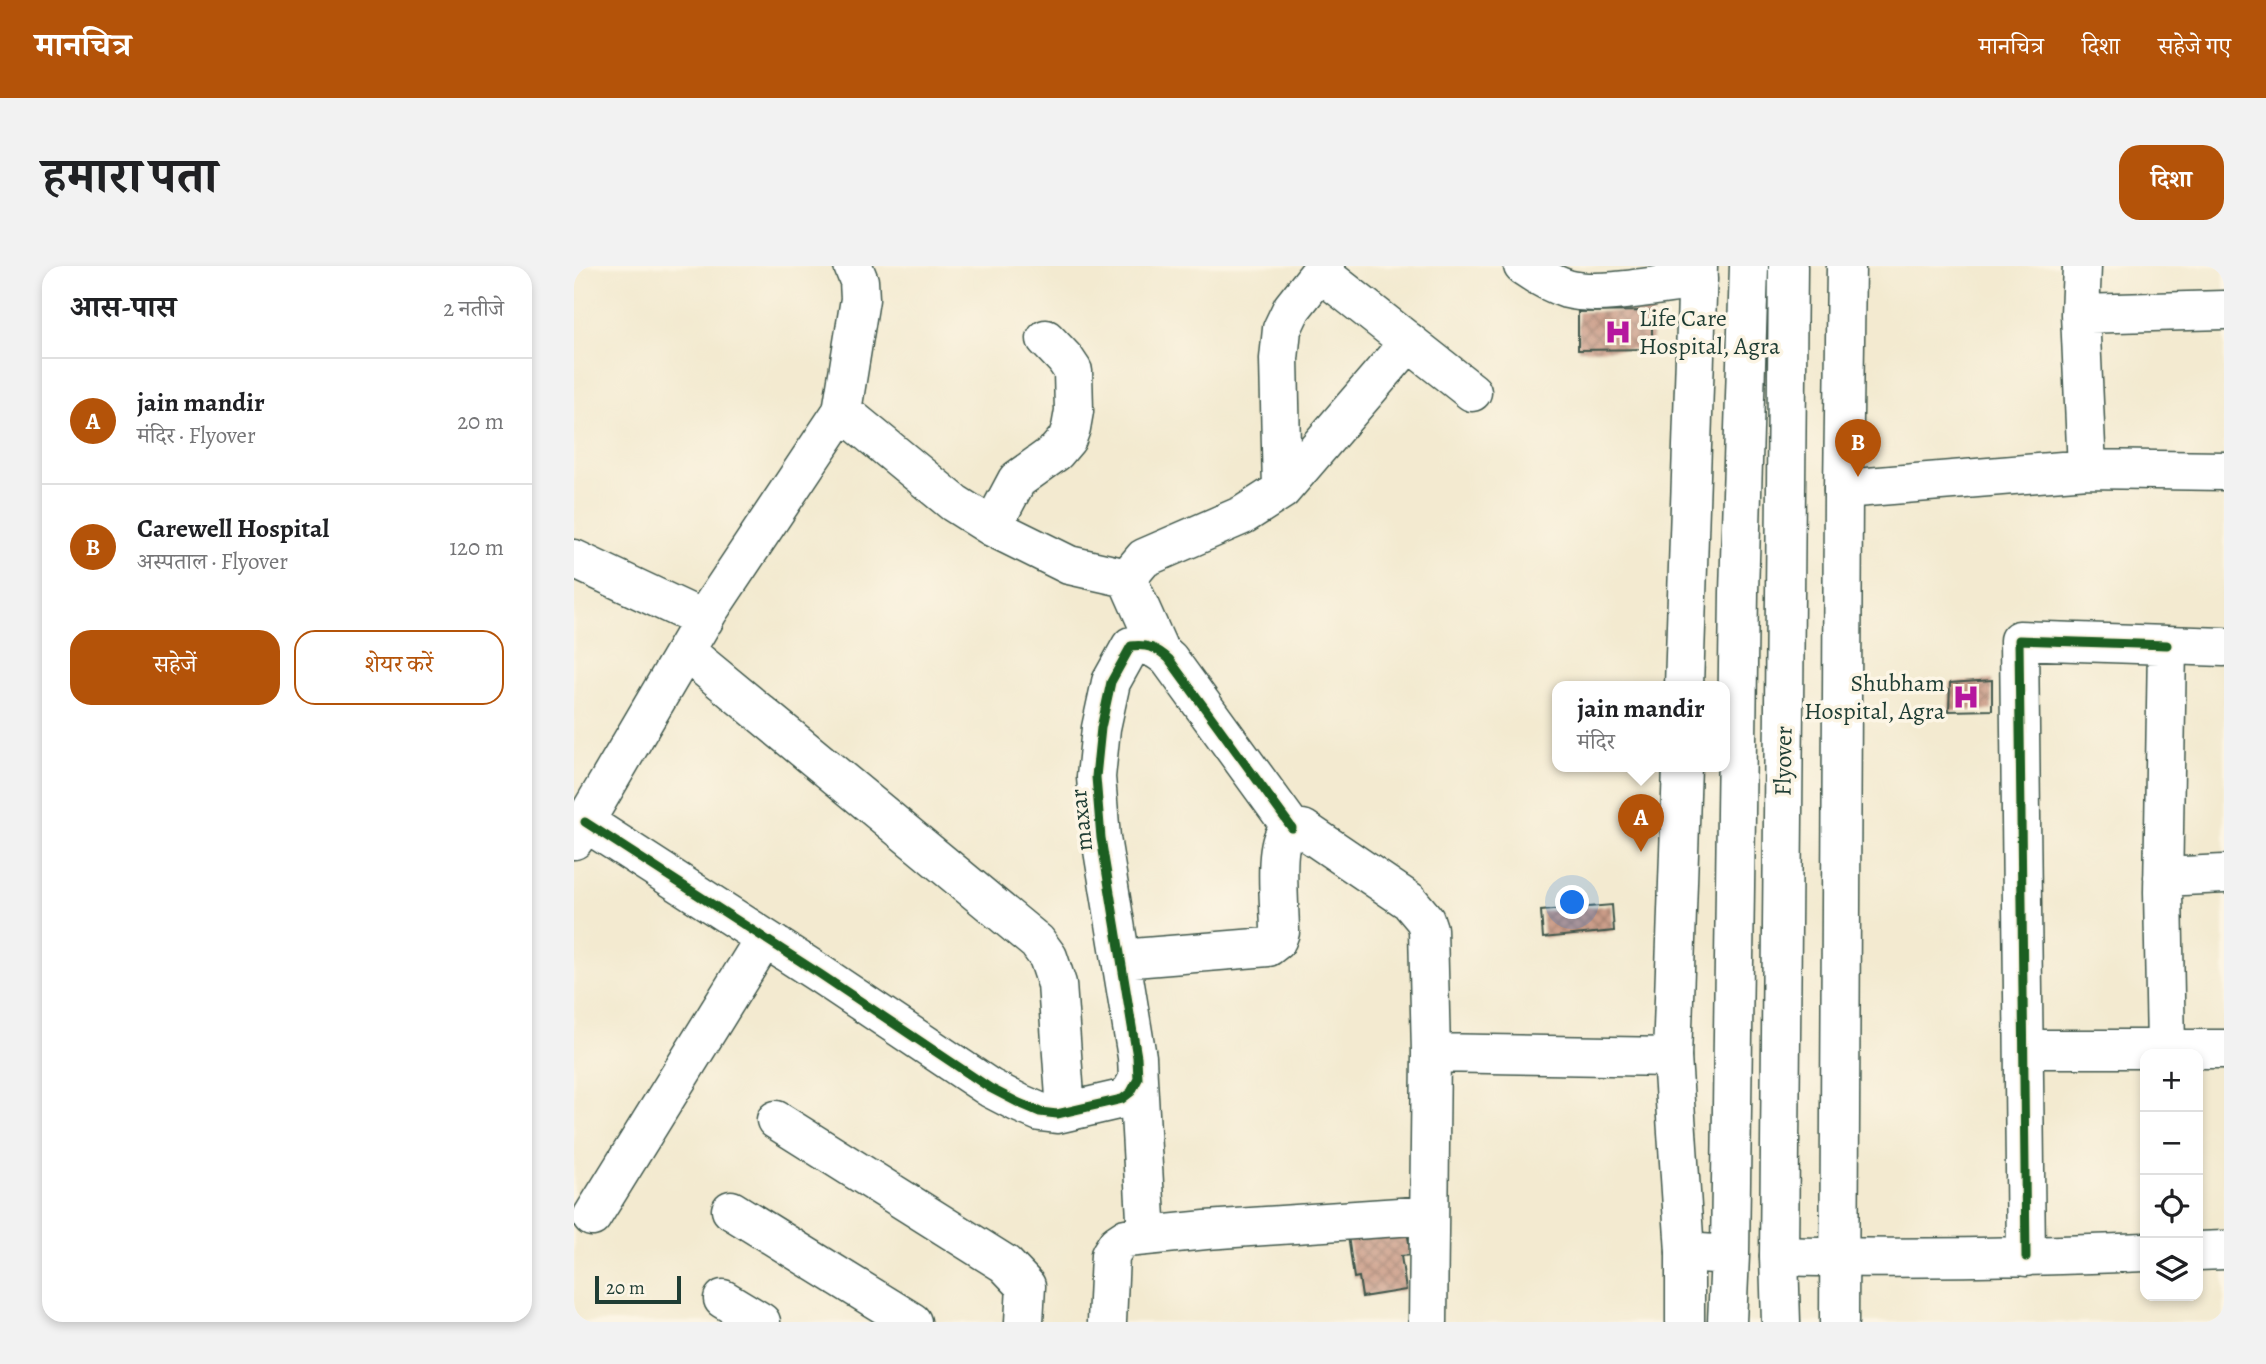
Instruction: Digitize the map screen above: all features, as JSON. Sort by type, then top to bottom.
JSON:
[{"type":"main road","points":[[853,266],[859,281],[860,299],[842,411],[695,636],[580,831],[820,974],[990,1088],[1040,1112],[1056,1114],[1122,1099],[1131,1092],[1138,1079]]},
{"type":"main road","points":[[1523,266],[1533,274],[1567,289],[1597,292],[1698,273],[1684,681]]},
{"type":"main road","name":"Flyover","points":[[1727,1322],[1739,592],[1749,266]]},
{"type":"main road","name":"Flyover","points":[[1781,1322],[1779,1256],[1788,266]]},
{"type":"main road","points":[[1839,1322],[1846,266]]},
{"type":"main road","points":[[2082,266],[2080,314],[2087,469]]},
{"type":"main road","points":[[1282,489],[1279,359],[1282,329],[1292,308],[1322,269],[1472,392]]},
{"type":"main road","points":[[2080,314],[2224,310]]},
{"type":"main road","points":[[992,527],[1017,480],[1056,452],[1067,439],[1071,428],[1074,411],[1073,371],[1046,338]]},
{"type":"main road","points":[[1127,578],[1144,558],[1243,515],[1282,489],[1409,342]]},
{"type":"main road","points":[[842,411],[954,503],[992,527],[1069,565],[1127,578]]},
{"type":"main road","points":[[1843,489],[2087,469],[2224,471]]},
{"type":"main road","points":[[574,559],[695,636],[1037,942],[1048,957],[1057,984],[1066,1111]]},
{"type":"main road","points":[[1127,578],[1159,650],[1170,659],[1292,828]]},
{"type":"main road","points":[[2026,1257],[2019,640],[2224,647]]},
{"type":"main road","name":"maxar","points":[[1147,1236],[1137,1057],[1099,813],[1096,777],[1101,728],[1111,682],[1131,646],[1144,644],[1159,650]]},
{"type":"main road","points":[[2166,1048],[2163,877],[2167,645]]},
{"type":"main road","points":[[1682,772],[1672,1057],[1685,1252],[1685,1322]]},
{"type":"main road","points":[[1121,959],[1268,947],[1277,940],[1280,932],[1279,848],[1284,834],[1292,828],[1303,829],[1409,901],[1425,920],[1428,929],[1431,1053],[1428,1322]]},
{"type":"main road","points":[[2163,877],[2224,874]]},
{"type":"main road","points":[[592,1217],[764,939]]},
{"type":"main road","points":[[2024,1049],[2224,1049]]},
{"type":"main road","points":[[1431,1053],[1672,1057]]},
{"type":"main road","points":[[776,1120],[1004,1264],[1026,1286],[1024,1322]]},
{"type":"main road","points":[[731,1210],[912,1322]]},
{"type":"main road","points":[[1107,1322],[1110,1255],[1117,1244],[1126,1238],[1429,1215]]},
{"type":"main road","points":[[2203,1251],[2224,1250]]},
{"type":"main road","points":[[1685,1252],[1730,1255]]},
{"type":"main road","points":[[1779,1256],[2026,1257],[2140,1252]]},
{"type":"main road","points":[[723,1300],[761,1322]]},
{"type":"building","points":[[1652,311],[1652,349],[1578,350],[1578,312]]},
{"type":"building","points":[[1992,680],[1992,710],[1949,711],[1950,683]]},
{"type":"building","points":[[1612,905],[1614,931],[1543,938],[1541,911]]},
{"type":"building","points":[[1406,1225],[1411,1255],[1401,1256],[1406,1290],[1362,1297],[1359,1277],[1354,1278],[1347,1229]]},
{"type":"cycle path","points":[[2026,1257],[2019,640],[2167,645]]},
{"type":"cycle path","points":[[585,822],[990,1088],[1040,1112],[1057,1114],[1122,1099],[1131,1092],[1138,1079],[1137,1057],[1101,838],[1096,777],[1101,728],[1111,682],[1131,646],[1152,648],[1169,659],[1292,828]]},
{"type":"place","name":"Life Care Hospital, Agra","points":[[1618,332]]},
{"type":"place","name":"Carewell Hospital","points":[[1858,477]]},
{"type":"place","name":"Shubham Hospital, Agra","points":[[1966,697]]},
{"type":"place","name":"jain mandir","points":[[1641,852]]}]
